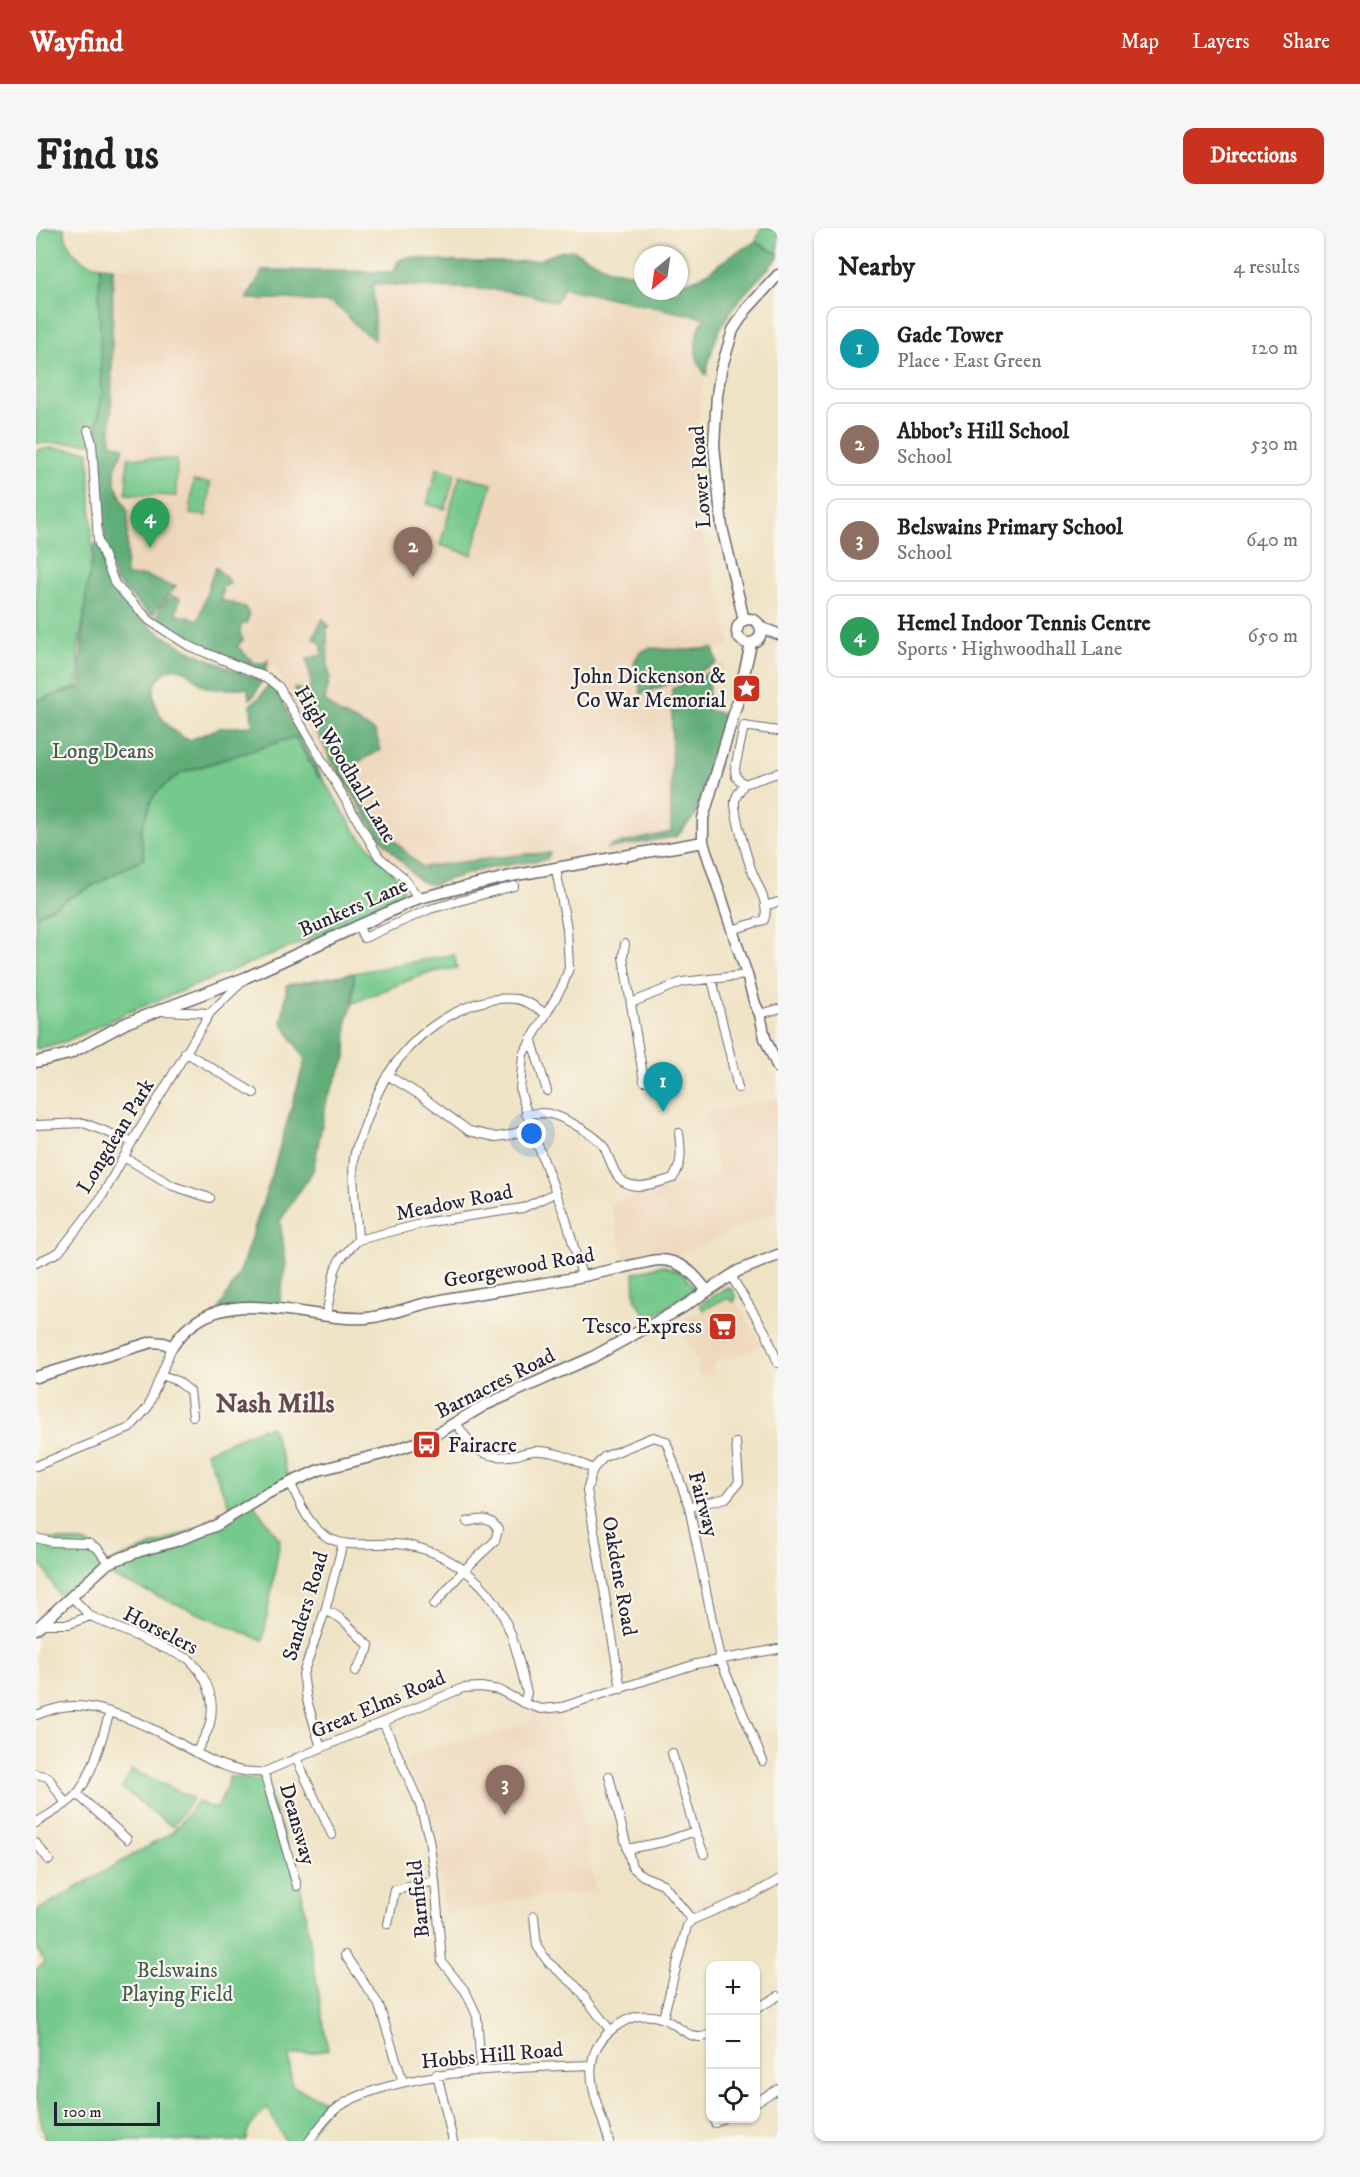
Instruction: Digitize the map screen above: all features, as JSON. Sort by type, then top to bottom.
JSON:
[{"type":"street","name":"Lower Road","points":[[744,620],[722,527],[714,445],[717,395],[721,370],[733,330],[746,310],[778,275]]},
{"type":"street","name":"High Woodhall Lane","points":[[88,430],[92,443],[98,542],[115,584],[150,621],[189,646],[268,678],[279,687],[379,857],[402,876],[419,898]]},
{"type":"street","points":[[762,628],[759,639],[749,643],[741,640],[737,633],[738,627],[744,620],[753,619],[762,628],[778,634]]},
{"type":"street","points":[[749,643],[748,659],[738,700],[704,818],[703,842],[747,975],[754,1004],[760,1014],[765,1038],[778,1068]]},
{"type":"street","points":[[744,784],[736,777],[735,768],[744,726],[778,730]]},
{"type":"street","points":[[732,930],[764,920],[766,916],[765,906],[750,866],[735,803],[744,784],[778,773]]},
{"type":"street","name":"Bunkers Lane","points":[[36,1062],[69,1054],[126,1023],[247,977],[419,898],[511,876],[703,842]]},
{"type":"street","points":[[556,869],[567,929],[569,968],[563,985],[523,1053],[520,1090],[526,1114],[566,1219],[582,1276]]},
{"type":"street","points":[[358,925],[364,938],[430,909],[514,886]]},
{"type":"street","points":[[765,906],[778,902]]},
{"type":"street","points":[[625,944],[623,957],[644,1081]]},
{"type":"street","points":[[631,1003],[682,982],[747,975]]},
{"type":"street","name":"Longdean Park","points":[[36,1263],[59,1252],[101,1198],[210,1012],[247,977]]},
{"type":"street","points":[[712,979],[738,1088]]},
{"type":"street","points":[[326,1315],[335,1270],[340,1258],[358,1240],[354,1157],[375,1097],[400,1057],[444,1019],[475,1004],[499,999],[518,999],[530,1003],[545,1013]]},
{"type":"street","points":[[760,1014],[778,1009]]},
{"type":"street","points":[[158,1011],[210,1012]]},
{"type":"street","points":[[531,1038],[547,1091]]},
{"type":"street","points":[[186,1052],[254,1093]]},
{"type":"street","points":[[387,1075],[420,1095],[469,1131],[496,1137],[510,1135],[531,1127]]},
{"type":"street","points":[[526,1114],[539,1112],[554,1115],[590,1134],[603,1144],[616,1175],[625,1183],[637,1187],[673,1178],[679,1168],[681,1155],[679,1133]]},
{"type":"street","points":[[36,1125],[84,1123],[132,1142]]},
{"type":"street","points":[[124,1157],[173,1186],[210,1198]]},
{"type":"street","name":"Meadow Road","points":[[358,1240],[429,1222],[523,1208],[555,1193]]},
{"type":"street","name":"Barnacres Road","points":[[39,1627],[108,1563],[217,1525],[268,1493],[319,1470],[386,1453],[428,1439],[485,1405],[591,1358],[680,1310],[731,1276],[755,1263],[778,1255]]},
{"type":"street","name":"Georgewood Road","points":[[172,1347],[182,1333],[197,1321],[240,1306],[277,1308],[354,1318],[380,1316],[436,1301],[660,1260],[678,1263],[693,1273],[707,1291]]},
{"type":"street","points":[[731,1276],[766,1333],[778,1363]]},
{"type":"street","points":[[36,1377],[152,1342],[164,1343],[172,1347],[148,1407],[130,1428],[36,1466]]},
{"type":"street","points":[[162,1375],[177,1381],[190,1391],[193,1416]]},
{"type":"street","points":[[456,1423],[472,1446],[486,1454],[499,1457],[537,1450],[561,1454],[593,1469]]},
{"type":"street","name":"Fairway","points":[[593,1469],[604,1456],[652,1437],[666,1441],[689,1507],[720,1659],[763,1761]]},
{"type":"street","points":[[689,1507],[726,1498],[739,1482],[736,1443]]},
{"type":"street","name":"Oakdene Road","points":[[593,1469],[587,1490],[621,1689]]},
{"type":"street","points":[[290,1482],[308,1519],[325,1536],[343,1543],[396,1544],[418,1548],[443,1557],[464,1570],[494,1599],[508,1626],[527,1693],[524,1703]]},
{"type":"street","points":[[434,1605],[464,1570],[495,1541],[498,1530],[494,1522],[486,1519],[467,1522]]},
{"type":"street","points":[[36,1538],[52,1542],[88,1543],[98,1549],[108,1563]]},
{"type":"street","name":"Sanders Road","points":[[321,1748],[307,1700],[303,1674],[325,1611],[343,1543]]},
{"type":"street","name":"Horselers","points":[[71,1596],[90,1616],[189,1659],[200,1670],[212,1696],[210,1724],[196,1753]]},
{"type":"street","points":[[325,1611],[345,1620],[355,1634],[369,1645],[354,1672]]},
{"type":"street","name":"Horselers","points":[[39,1627],[69,1624],[90,1616]]},
{"type":"street","name":"Great Elms Road","points":[[36,1715],[53,1708],[90,1706],[162,1733],[224,1768],[248,1773],[264,1772],[463,1688],[481,1687],[499,1690],[524,1703],[541,1708],[562,1707],[696,1664],[778,1649]]},
{"type":"street","points":[[36,1823],[66,1804],[77,1794],[88,1777],[110,1712]]},
{"type":"street","name":"Barnfield","points":[[383,1722],[419,1802],[429,1839],[442,1962],[466,1992],[477,2016],[482,2070]]},
{"type":"street","points":[[672,1753],[704,1854]]},
{"type":"street","points":[[296,1758],[332,1835]]},
{"type":"street","name":"Deansway","points":[[264,1772],[297,1886]]},
{"type":"street","points":[[36,1774],[48,1777],[66,1804]]},
{"type":"street","points":[[609,1776],[632,1867],[643,1876],[663,1884],[692,1920]]},
{"type":"street","points":[[77,1794],[127,1839]]},
{"type":"street","points":[[627,1849],[663,1842],[695,1831]]},
{"type":"street","points":[[36,1843],[49,1860]]},
{"type":"street","points":[[663,2018],[687,1926],[692,1920],[754,1894],[778,1880]]},
{"type":"street","points":[[388,1924],[395,1890],[435,1881]]},
{"type":"street","points":[[534,1916],[537,1946],[548,1962],[576,1986],[610,2030],[626,2020],[644,2015],[663,2018],[692,2037],[706,2037]]},
{"type":"street","points":[[345,1955],[379,2005],[403,2082]]},
{"type":"street","points":[[760,2007],[778,1996]]},
{"type":"street","name":"Hobbs Hill Road","points":[[609,2141],[591,2082],[590,2065],[598,2044],[610,2030]]},
{"type":"street","name":"Hobbs Hill Road","points":[[309,2141],[335,2109],[364,2093],[403,2082],[436,2074],[590,2065]]},
{"type":"street","points":[[436,2074],[453,2141]]},
{"type":"street","points":[[760,2100],[778,2089]]},
{"type":"shaded area","points":[[113,267],[286,271],[374,270],[542,285],[705,320],[724,320],[716,330],[705,370],[696,430],[693,506],[724,611],[729,638],[729,645],[712,650],[716,665],[725,661],[727,666],[670,691],[670,723],[720,735],[697,813],[672,842],[571,863],[570,861],[559,861],[470,875],[430,887],[425,886],[393,863],[371,839],[292,704],[275,664],[265,675],[189,642],[155,623],[104,549],[100,445],[111,445]]},
{"type":"shaded area","points":[[778,1098],[778,1194],[776,1195],[778,1210],[677,1257],[626,1263],[610,1203],[719,1175],[705,1113]]},
{"type":"shaded area","points":[[731,1293],[763,1346],[714,1364],[713,1375],[698,1376],[699,1366],[679,1322]]},
{"type":"shaded area","points":[[532,1712],[559,1713],[576,1785],[596,1893],[518,1899],[445,1915],[438,1857],[431,1826],[406,1759],[438,1746],[529,1724]]},
{"type":"green space","points":[[36,228],[64,228],[68,243],[75,254],[86,262],[100,266],[102,394],[94,443],[36,443]]},
{"type":"green space","points":[[761,228],[778,228],[778,254],[756,242]]},
{"type":"green space","points":[[756,242],[778,254],[778,258],[741,298],[723,323],[710,355],[706,375],[696,353],[698,331],[705,318],[563,288],[556,302],[501,290],[373,284],[375,340],[359,329],[345,313],[331,303],[287,299],[247,299],[263,270],[394,272],[398,261],[406,257],[460,262],[517,262],[538,260],[572,250],[611,270],[634,274],[634,300],[688,300],[688,281],[699,278],[733,254]]},
{"type":"green space","points":[[100,266],[113,267],[111,443],[124,447],[115,469],[115,484],[128,512],[126,576],[146,576],[176,586],[152,615],[116,581],[105,548],[100,445],[94,443],[102,394]]},
{"type":"green space","points":[[53,448],[89,451],[93,562],[78,651],[79,686],[36,701],[36,450]]},
{"type":"green space","points":[[128,457],[177,460],[176,496],[126,494]]},
{"type":"green space","points":[[437,468],[455,473],[445,509],[427,504]]},
{"type":"green space","points":[[460,475],[492,484],[472,555],[440,545]]},
{"type":"green space","points":[[193,481],[210,483],[207,516],[190,514]]},
{"type":"green space","name":"Long Deans","points":[[95,544],[99,545],[117,590],[133,612],[185,648],[262,681],[254,696],[249,699],[248,688],[206,687],[184,671],[174,669],[168,671],[156,683],[154,693],[155,703],[165,722],[181,736],[190,740],[219,728],[252,726],[251,704],[260,697],[271,681],[322,778],[318,777],[295,737],[181,773],[156,793],[151,801],[141,831],[144,858],[36,916],[36,701],[82,687],[80,665],[86,593]]},
{"type":"green space","points":[[216,567],[231,583],[221,588],[223,592],[221,600],[245,607],[249,615],[247,622],[241,625],[240,633],[243,640],[237,646],[254,663],[264,663],[268,660],[265,672],[189,640],[155,619],[171,596],[180,598],[176,614],[199,620]]},
{"type":"green space","points":[[323,619],[330,627],[327,627],[330,677],[325,701],[337,712],[375,731],[381,750],[341,771],[368,809],[399,845],[422,867],[550,853],[547,859],[482,869],[431,885],[419,880],[373,827],[333,763],[294,688],[303,690],[312,687],[307,659],[322,655],[322,645],[313,637]]},
{"type":"green space","points":[[649,648],[688,650],[713,648],[717,663],[641,694],[634,662],[640,652]]},
{"type":"green space","points":[[710,672],[707,710],[724,714],[697,813],[677,836],[606,849],[613,845],[671,832],[672,689]]},
{"type":"green space","points":[[295,737],[356,832],[399,880],[404,897],[375,913],[129,1012],[67,1041],[36,1049],[36,916],[144,858],[141,831],[151,801],[156,793],[181,773]]},
{"type":"green space","points":[[454,954],[457,968],[427,973],[353,1003],[354,973]]},
{"type":"green space","points":[[354,973],[353,1003],[347,1020],[346,1058],[327,1099],[313,1171],[280,1221],[286,1263],[278,1311],[219,1309],[239,1274],[271,1178],[305,1060],[282,1022],[287,985]]},
{"type":"green space","points":[[662,1265],[682,1272],[693,1286],[693,1291],[658,1313],[646,1316],[635,1298],[634,1273]]},
{"type":"green space","points":[[727,1287],[732,1289],[736,1298],[734,1302],[726,1298],[703,1310],[700,1304]]},
{"type":"green space","points":[[271,1426],[290,1482],[253,1503],[280,1540],[263,1641],[99,1571],[63,1603],[36,1555],[36,1538],[88,1543],[108,1563],[233,1514],[206,1452]]},
{"type":"green space","points":[[132,1770],[193,1798],[172,1827],[122,1788]]},
{"type":"green space","name":"Belswains Playing Field","points":[[230,1777],[264,1780],[301,1888],[328,2050],[289,2056],[292,2086],[329,2103],[305,2141],[285,2141],[267,2107],[248,2129],[247,2141],[45,2141],[36,2093],[36,1969],[45,1963],[36,1947],[36,1911],[173,1832],[197,1802],[217,1809]]},
{"type":"place","name":"Hemel Indoor Tennis Centre","points":[[150,548]]},
{"type":"place","name":"Abbot's Hill School","points":[[413,577]]},
{"type":"place","name":"John Dickenson & Co War Memorial","points":[[747,688]]},
{"type":"place","name":"Gade Tower","points":[[663,1112]]},
{"type":"place","name":"Tesco Express","points":[[723,1326]]},
{"type":"place","name":"Fairacre","points":[[427,1445]]},
{"type":"place","name":"Belswains Primary School","points":[[505,1815]]},
{"type":"district","name":"Nash Mills","points":[[275,1403]]}]
